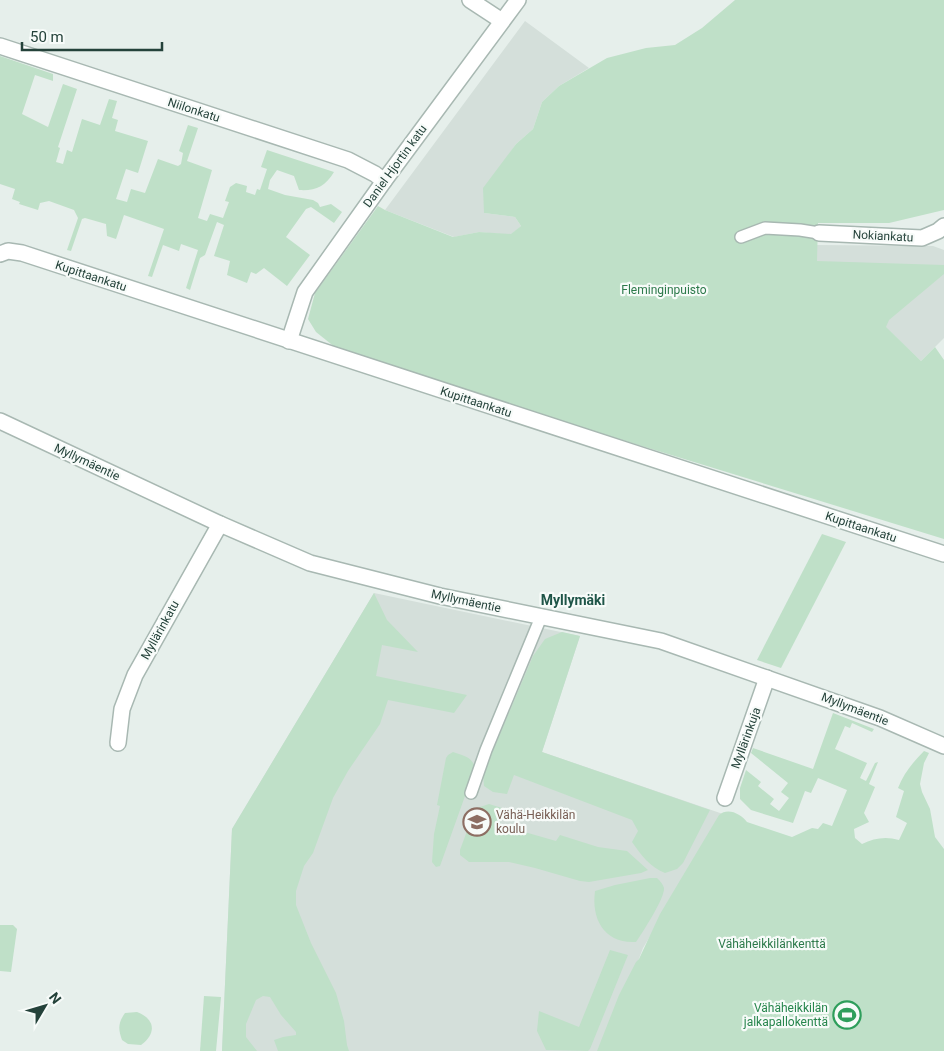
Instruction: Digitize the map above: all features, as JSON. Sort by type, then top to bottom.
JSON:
[{"type":"street","points":[[470,0],[502,21]]},
{"type":"street","name":"Daniel Hjortin katu","points":[[289,341],[305,292],[384,181],[518,0]]},
{"type":"street","name":"Niilonkatu","points":[[0,46],[348,160],[375,174],[384,181]]},
{"type":"street","name":"Nokiankatu","points":[[819,233],[922,238],[938,231],[944,226]]},
{"type":"street","name":"Kupittaankatu","points":[[4,252],[22,253],[944,554]]},
{"type":"street","name":"Myllymäentie","points":[[0,421],[220,524],[310,563],[440,596],[661,641],[880,718],[944,746]]},
{"type":"street","name":"Myllärinkatu","points":[[118,743],[122,709],[135,675],[220,524]]},
{"type":"street","name":"Myllärinkuja","points":[[725,798],[767,678]]},
{"type":"lane","points":[[741,237],[766,228],[819,233]]},
{"type":"lane","points":[[472,793],[486,750],[541,617]]},
{"type":"shaded area","points":[[525,21],[589,68],[559,86],[542,102],[533,129],[516,144],[501,166],[484,213],[515,217],[521,226],[511,235],[479,232],[454,237],[385,210]]},
{"type":"shaded area","points":[[817,245],[933,246],[944,250],[944,338],[921,361],[817,262]]},
{"type":"shaded area","name":"Vähä-Heikkilän koulu","points":[[374,593],[580,636],[542,752],[723,814],[643,948],[604,1051],[222,1051],[232,829]]},
{"type":"green space","name":"Fleminginpuisto","points":[[735,0],[944,0],[944,210],[889,223],[818,223],[817,261],[944,265],[944,274],[889,320],[886,327],[921,361],[935,347],[944,360],[944,539],[619,439],[336,348],[316,332],[308,319],[315,293],[378,206],[453,237],[479,232],[511,234],[521,226],[515,217],[484,213],[483,188],[516,144],[533,129],[542,102],[559,86],[607,58],[646,48],[675,45],[702,28]]},
{"type":"green space","points":[[0,56],[53,74],[53,81],[35,75],[22,114],[48,127],[63,84],[77,89],[58,147],[60,148],[56,162],[63,164],[67,150],[72,152],[82,119],[100,125],[109,99],[117,101],[112,118],[118,120],[115,131],[148,141],[138,173],[126,169],[116,199],[127,202],[131,189],[145,193],[158,159],[178,166],[181,164],[183,153],[179,151],[188,125],[198,128],[187,161],[212,170],[198,218],[207,221],[210,214],[223,218],[229,202],[225,201],[230,187],[236,183],[247,186],[246,192],[255,195],[257,189],[260,190],[267,169],[261,167],[267,150],[334,172],[323,185],[315,189],[299,190],[294,176],[277,170],[270,180],[268,189],[285,195],[313,200],[320,207],[331,204],[342,212],[334,223],[311,207],[306,209],[286,237],[310,255],[287,286],[264,268],[256,274],[251,272],[247,283],[227,275],[230,261],[214,256],[224,225],[217,222],[205,255],[200,258],[190,290],[186,288],[198,250],[181,244],[179,251],[163,245],[152,277],[148,276],[164,229],[124,215],[116,239],[107,236],[106,224],[85,218],[82,219],[71,251],[67,250],[78,218],[74,210],[49,201],[40,203],[38,210],[19,204],[20,202],[12,199],[15,189],[0,184]]},
{"type":"green space","points":[[822,534],[846,542],[781,668],[757,660]]},
{"type":"green space","points":[[374,593],[387,620],[418,652],[382,645],[376,676],[467,695],[454,713],[388,700],[380,724],[348,771],[333,798],[313,853],[304,866],[296,891],[296,905],[311,943],[336,993],[344,1021],[349,1051],[278,1051],[274,1040],[296,1035],[296,1032],[281,1015],[270,997],[263,996],[256,1000],[246,1024],[246,1037],[257,1051],[222,1051],[232,829]]},
{"type":"green space","points":[[562,632],[580,636],[542,752],[710,810],[683,863],[677,869],[665,873],[646,860],[632,842],[638,831],[632,820],[514,775],[507,794],[493,792],[484,786],[483,774],[533,656],[545,639]]},
{"type":"green space","name":"Vähäheikkilänkenttä","points":[[833,713],[874,729],[872,732],[852,723],[850,728],[845,726],[835,749],[867,763],[860,778],[866,781],[875,763],[878,762],[869,784],[875,787],[864,813],[869,822],[854,829],[855,838],[862,844],[880,838],[899,840],[907,823],[896,817],[904,791],[898,788],[916,759],[924,751],[929,753],[924,763],[920,784],[930,809],[935,837],[944,849],[944,1051],[597,1051],[619,995],[639,959],[660,914],[719,815],[726,812],[734,813],[741,816],[747,822],[792,837],[812,828],[818,829],[823,823],[832,826],[847,790],[818,778],[811,793],[805,791],[793,823],[751,810],[740,799],[740,788],[746,770],[761,782],[758,786],[774,799],[770,804],[779,811],[789,798],[781,792],[788,783],[751,753],[753,748],[813,769]]},
{"type":"green space","points":[[453,752],[470,759],[475,768],[440,866],[436,867],[432,862],[434,834],[440,806],[437,805],[446,758]]},
{"type":"green space","points":[[489,804],[502,808],[500,825],[556,841],[560,835],[598,847],[627,851],[648,870],[641,873],[589,882],[509,862],[469,862],[460,855],[460,850],[474,812],[477,808]]},
{"type":"green space","points":[[657,878],[660,881],[664,888],[663,893],[653,915],[636,942],[625,942],[608,934],[602,928],[595,911],[595,891]]},
{"type":"green space","points":[[0,925],[13,925],[17,929],[11,972],[0,971]]},
{"type":"green space","points":[[610,950],[628,955],[590,1049],[588,1051],[546,1050],[537,1031],[539,1011],[579,1027]]},
{"type":"green space","points":[[204,996],[221,997],[216,1051],[200,1051]]},
{"type":"green space","points":[[137,1012],[147,1018],[152,1031],[150,1036],[141,1045],[128,1044],[122,1040],[119,1029],[120,1023],[125,1013]]},
{"type":"place","name":"Vähä-Heikkilän koulu","points":[[477,822]]},
{"type":"place","name":"Vähäheikkilän jalkapallokenttä","points":[[847,1015]]},
{"type":"district","name":"Myllymäki","points":[[573,600]]}]
